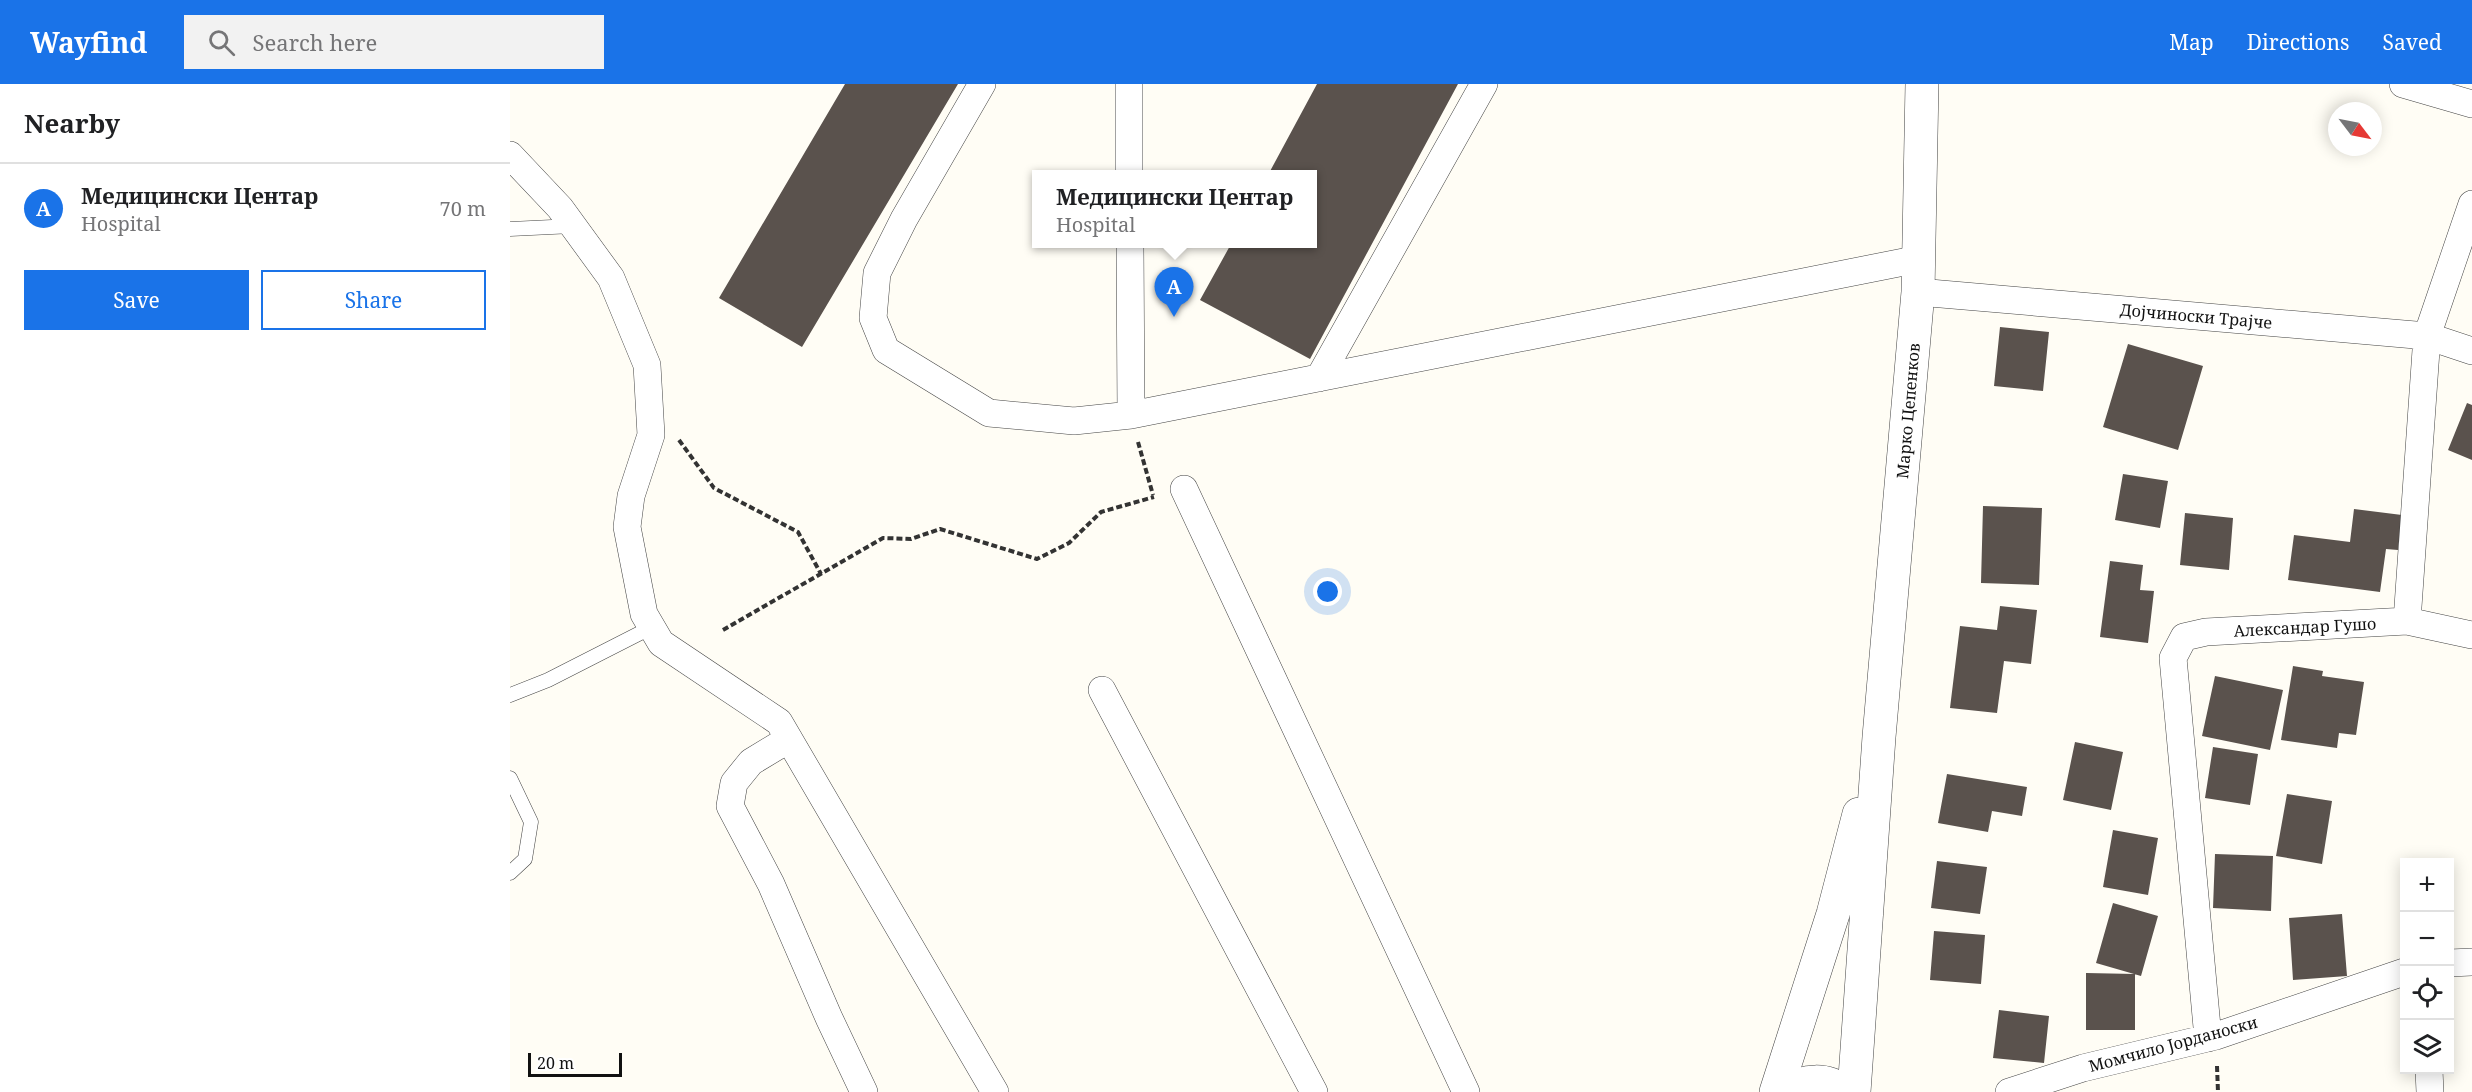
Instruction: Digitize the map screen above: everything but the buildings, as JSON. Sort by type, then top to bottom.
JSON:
[{"type":"street","points":[[982,84],[904,219],[877,273],[873,318],[886,350],[989,413],[1074,421],[1131,415],[1919,260]]},
{"type":"street","points":[[1129,84],[1129,170]]},
{"type":"street","points":[[1318,378],[1484,84]]},
{"type":"street","name":"Марко Цепенков","points":[[1879,737],[1918,292],[1922,84]]},
{"type":"street","points":[[2403,84],[2472,104]]},
{"type":"street","points":[[510,155],[560,208],[611,278],[647,365],[651,435],[631,496],[627,527],[644,614],[661,642],[779,722],[995,1092]]},
{"type":"street","points":[[2407,621],[2427,336],[2472,204]]},
{"type":"street","points":[[1130,248],[1131,415]]},
{"type":"street","name":"Дојчиноски Трајче","points":[[1918,292],[2427,336],[2472,351]]},
{"type":"street","points":[[1184,489],[1466,1092]]},
{"type":"street","name":"Александар Гушо","points":[[2208,1038],[2173,658],[2184,637],[2206,632],[2407,621],[2472,635]]},
{"type":"street","points":[[1102,690],[1314,1092]]},
{"type":"street","points":[[1776,1092],[1833,914],[1879,737]]},
{"type":"street","points":[[1854,1092],[1879,737]]},
{"type":"street","points":[[789,739],[751,762],[734,783],[730,806],[771,884],[864,1092]]},
{"type":"street","points":[[2454,963],[2472,962]]},
{"type":"street","name":"Момчило Јорданоски","points":[[2009,1092],[2085,1080],[2400,973]]},
{"type":"street","points":[[2429,1074],[2430,1092]]},
{"type":"street","points":[[1786,1092],[1809,1082],[1826,1083],[1844,1092]]},
{"type":"lane","points":[[510,229],[573,225]]},
{"type":"lane","points":[[510,695],[548,680],[652,627]]},
{"type":"lane","points":[[510,778],[531,822],[525,858],[510,873]]},
{"type":"path","points":[[1131,415],[1154,497]]},
{"type":"path","points":[[673,431],[714,488],[798,532],[821,574]]},
{"type":"path","points":[[723,630],[883,538],[911,539],[940,529],[1037,560],[1069,543],[1101,512],[1184,489]]},
{"type":"place","name":"Медицински Центар","points":[[1174,317]]}]
